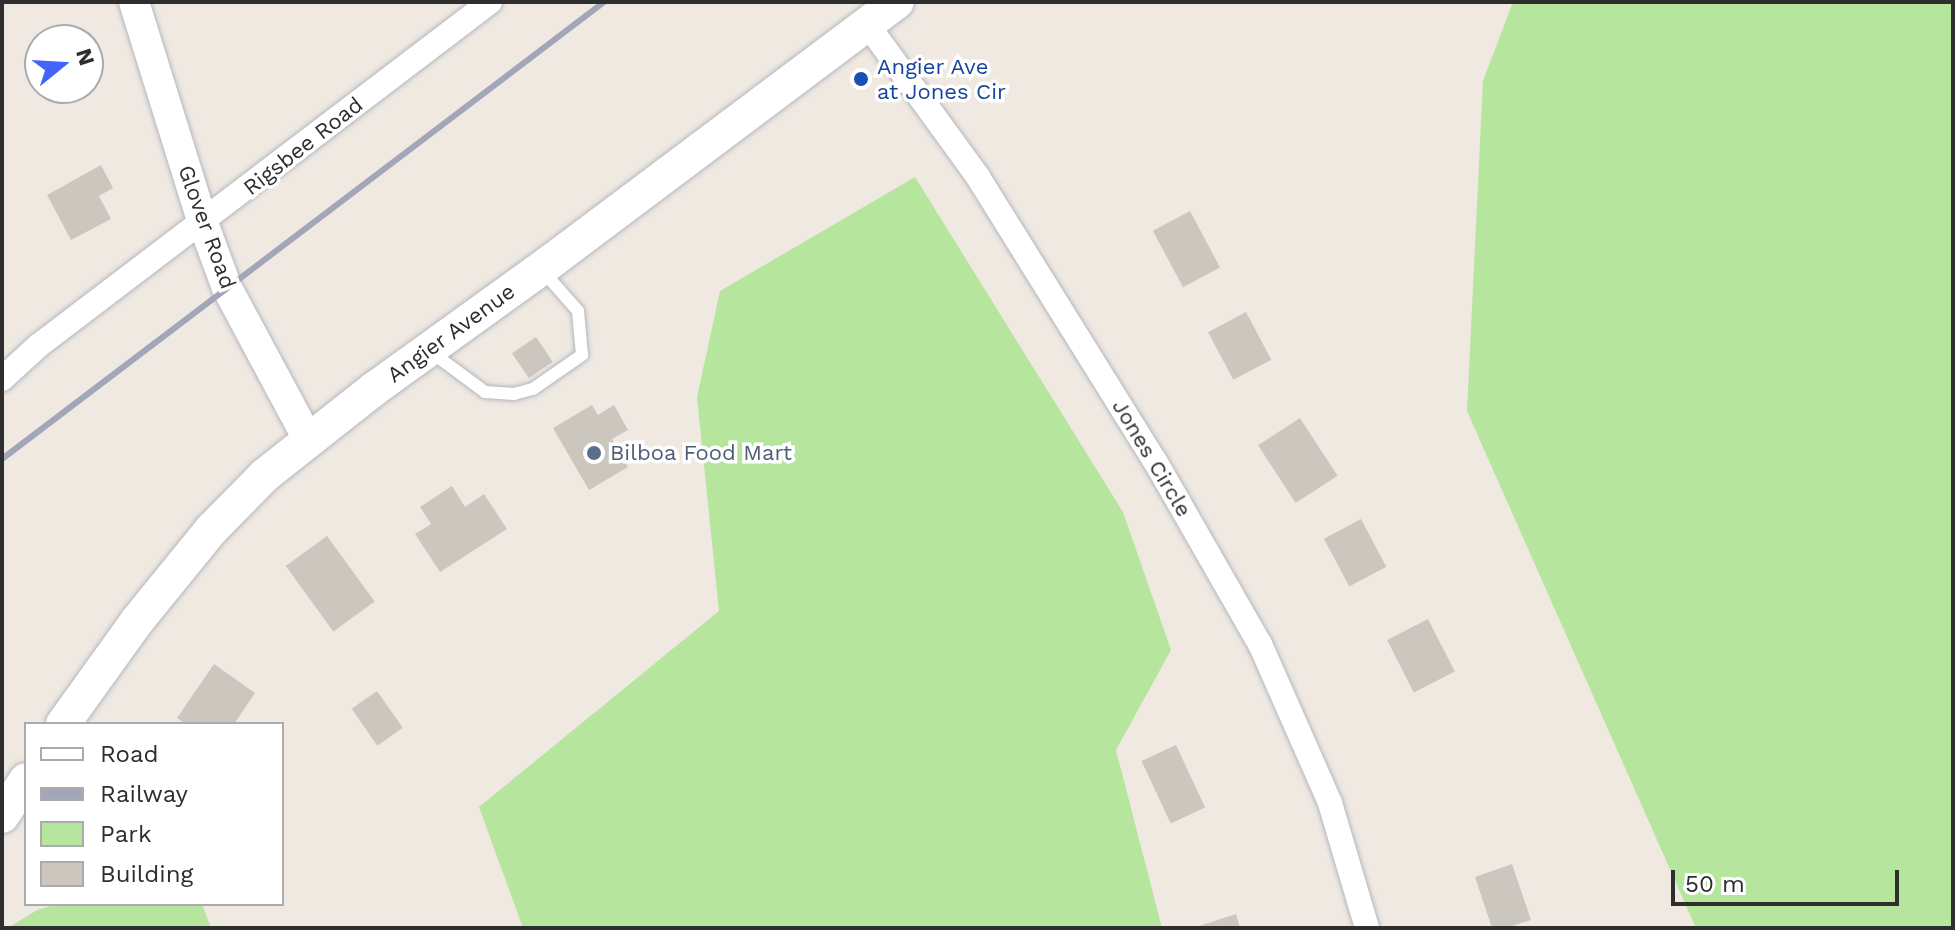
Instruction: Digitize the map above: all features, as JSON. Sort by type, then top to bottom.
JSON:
[{"type":"main road","name":"Angier Avenue","points":[[64,722],[137,621],[211,530],[265,475],[308,439],[897,2]]},
{"type":"main road","points":[[2,816],[24,783]]},
{"type":"street","name":"Glover Road","points":[[134,2],[203,223],[236,306],[308,439]]},
{"type":"street","name":"Rigsbee Road","points":[[2,379],[38,346],[490,2]]},
{"type":"street","name":"Jones Circle","points":[[867,24],[987,191],[1155,461],[1260,644],[1330,803],[1367,928]]},
{"type":"lane","points":[[428,350],[485,392],[514,394],[533,389],[582,355],[578,311],[541,269]]},
{"type":"green space","points":[[1513,2],[1953,2],[1953,928],[1696,928],[1467,411],[1483,81]]},
{"type":"green space","points":[[915,177],[1123,512],[1171,650],[1116,750],[1162,928],[523,928],[479,807],[719,611],[697,397],[720,291]]},
{"type":"green space","points":[[50,906],[203,906],[211,928],[8,928],[37,910]]},
{"type":"building","points":[[101,165],[113,188],[99,196],[111,219],[71,240],[47,195]]},
{"type":"building","points":[[1190,211],[1220,268],[1183,287],[1153,231]]},
{"type":"building","points":[[1246,312],[1271,360],[1233,380],[1208,332]]},
{"type":"building","points":[[536,337],[553,362],[529,378],[512,353]]},
{"type":"building","name":"Bilboa Food Mart","points":[[592,405],[598,415],[614,405],[628,430],[612,439],[628,467],[589,490],[553,428]]},
{"type":"building","points":[[1300,418],[1338,476],[1296,503],[1258,445]]},
{"type":"building","points":[[452,486],[465,507],[484,494],[507,529],[440,572],[415,534],[431,524],[420,507]]},
{"type":"building","points":[[1361,519],[1386,567],[1349,586],[1324,539]]},
{"type":"building","points":[[327,536],[375,602],[333,632],[286,566]]},
{"type":"building","points":[[1428,619],[1455,672],[1414,692],[1387,640]]},
{"type":"building","points":[[214,664],[255,693],[235,722],[183,722],[177,718]]},
{"type":"building","points":[[377,691],[403,728],[377,746],[352,709]]},
{"type":"building","points":[[1176,745],[1205,808],[1171,824],[1142,761]]},
{"type":"building","points":[[1512,864],[1531,920],[1506,928],[1492,928],[1475,877]]},
{"type":"building","points":[[1236,914],[1240,928],[1196,928],[1196,927]]},
{"type":"railway","points":[[2,459],[604,2]]},
{"type":"place","name":"Angier Ave at Jones Cir","points":[[861,79]]},
{"type":"place","name":"Bilboa Food Mart","points":[[594,453]]}]
